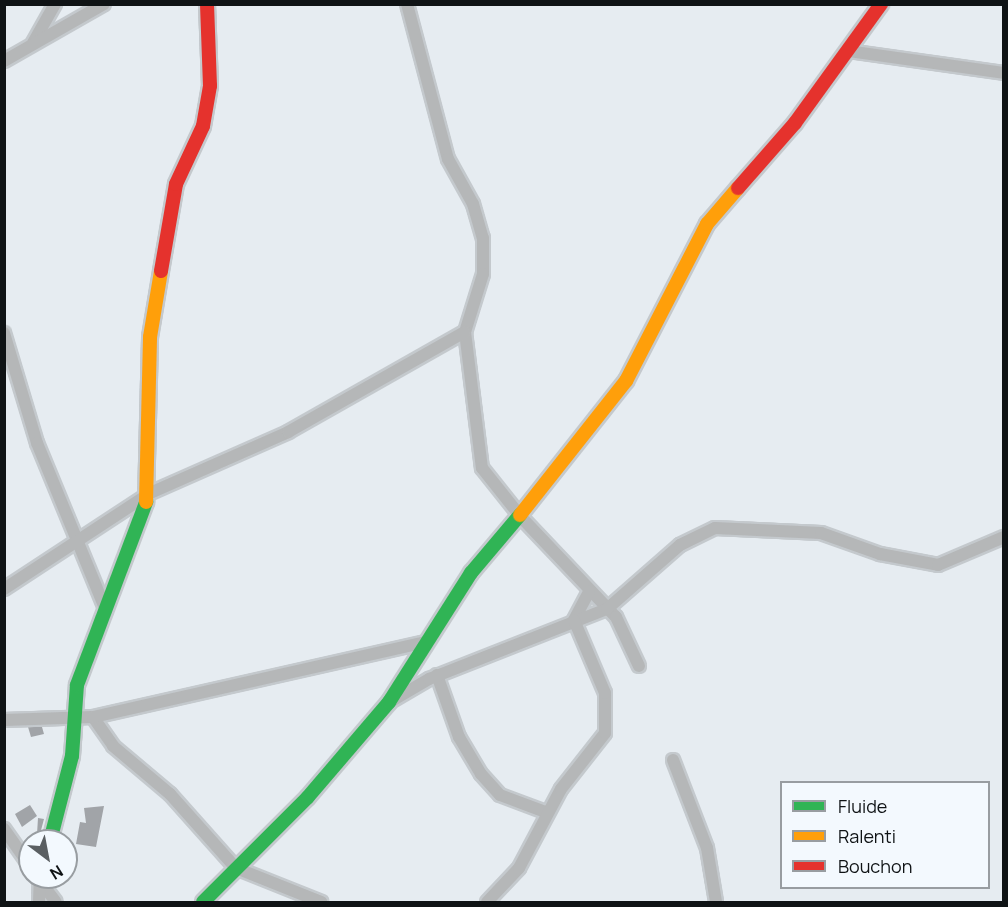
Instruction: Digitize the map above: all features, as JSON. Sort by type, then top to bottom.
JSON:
[{"type":"street","points":[[33,45],[55,4]]},
{"type":"street","points":[[4,61],[104,4]]},
{"type":"street","points":[[53,829],[72,756],[77,686],[150,493],[150,337],[176,184],[203,126],[210,86],[207,4]]},
{"type":"street","points":[[407,4],[448,159],[473,204],[483,238],[483,274],[465,332],[482,468],[521,518],[607,609],[633,644],[639,666]]},
{"type":"street","points":[[203,903],[348,754],[389,702],[422,643],[471,573],[521,518],[626,381],[707,224],[795,123],[881,4]]},
{"type":"street","points":[[848,51],[1004,73]]},
{"type":"street","points":[[4,589],[76,539],[150,493],[288,432],[465,332]]},
{"type":"street","points":[[4,333],[37,443],[106,610]]},
{"type":"street","points":[[389,702],[437,675],[495,657],[574,620],[607,609],[680,545],[715,528],[821,533],[880,554],[938,566],[1004,537]]},
{"type":"street","points":[[574,620],[589,592]]},
{"type":"street","points":[[487,903],[519,868],[548,813],[608,723],[605,693],[574,620]]},
{"type":"street","points":[[4,720],[93,717],[422,643]]},
{"type":"street","points":[[437,675],[459,737],[482,774],[500,795],[548,813]]},
{"type":"street","points":[[93,717],[113,747],[170,794],[236,868],[321,903]]},
{"type":"street","points":[[673,760],[707,848],[716,903]]},
{"type":"street","points":[[4,829],[18,849]]},
{"type":"street","points":[[46,889],[56,903]]},
{"type":"building","points":[[28,727],[42,727],[44,734],[31,737]]},
{"type":"building","points":[[30,805],[37,816],[22,827],[15,814]]},
{"type":"building","points":[[104,806],[96,847],[78,844],[80,822],[86,823],[84,808]]},
{"type":"building","points":[[38,818],[44,819],[41,829],[37,829]]},
{"type":"traffic: fast","points":[[53,829],[72,756],[77,685],[146,502]]},
{"type":"traffic: fast","points":[[203,902],[308,797],[389,702],[471,573],[520,515]]},
{"type":"traffic: slow","points":[[520,515],[626,381],[707,224],[738,188]]},
{"type":"traffic: slow","points":[[146,502],[150,337],[161,271]]},
{"type":"traffic: jam","points":[[161,271],[176,184],[203,126],[210,86],[207,4]]},
{"type":"traffic: jam","points":[[738,188],[795,123],[881,4]]}]
